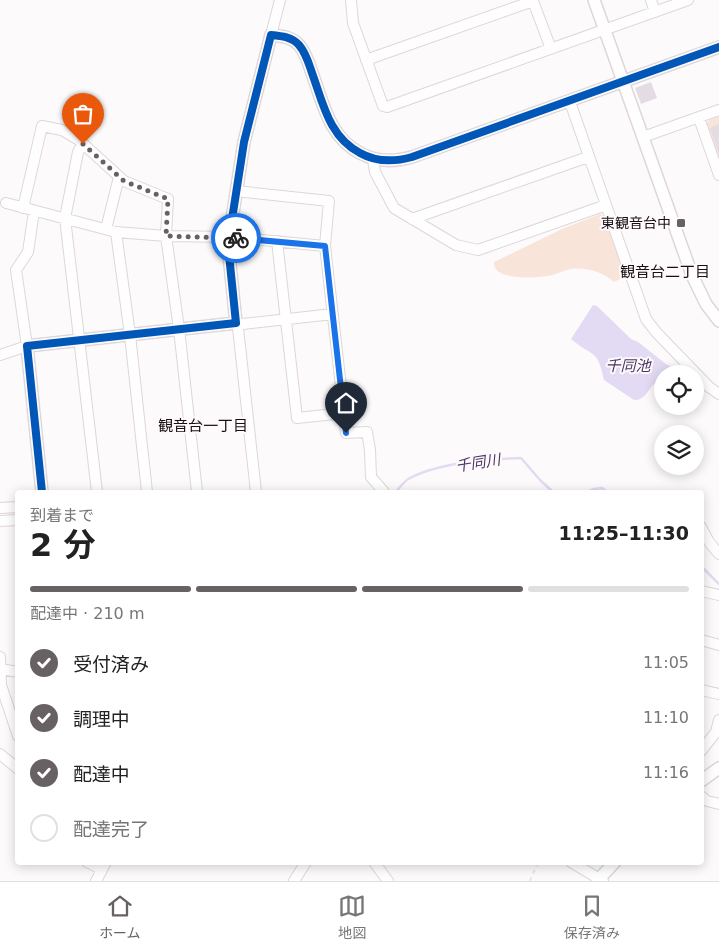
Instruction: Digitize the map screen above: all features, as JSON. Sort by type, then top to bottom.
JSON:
[{"type":"street","points":[[256,490],[228,246],[244,142],[280,0]]},
{"type":"street","points":[[351,0],[353,23],[383,106],[387,107],[688,0]]},
{"type":"street","points":[[594,0],[692,275],[706,304],[719,321]]},
{"type":"street","points":[[650,0],[655,12]]},
{"type":"street","points":[[366,60],[532,1],[551,49]]},
{"type":"street","points":[[271,35],[289,38],[300,46],[308,62],[328,118],[337,134],[350,147],[373,159],[396,161],[412,158],[719,47]]},
{"type":"street","points":[[570,102],[643,311],[650,325],[709,387],[719,394]]},
{"type":"street","points":[[643,137],[719,110]]},
{"type":"street","points":[[699,118],[719,175]]},
{"type":"street","points":[[23,208],[42,126],[62,130],[83,144],[124,181],[168,199],[166,236],[179,329],[197,490]]},
{"type":"street","points":[[83,144],[78,152],[65,218],[97,490]]},
{"type":"street","points":[[412,219],[588,157]]},
{"type":"street","points":[[373,159],[374,172],[394,208],[456,245],[478,250],[606,205]]},
{"type":"street","points":[[119,177],[111,230],[130,334],[147,490]]},
{"type":"street","points":[[236,191],[330,201],[325,246],[346,433],[367,432],[371,477],[382,490]]},
{"type":"street","points":[[6,203],[111,230],[166,236],[229,237],[325,246]]},
{"type":"street","points":[[34,210],[28,252],[16,270],[27,346],[42,490]]},
{"type":"street","points":[[277,241],[297,418],[344,413]]},
{"type":"street","points":[[0,355],[27,346],[333,314]]},
{"type":"street","points":[[0,508],[15,507]]},
{"type":"street","points":[[0,521],[15,520]]},
{"type":"street","points":[[704,533],[719,554]]},
{"type":"street","points":[[704,592],[719,595]]},
{"type":"street","points":[[704,641],[719,645]]},
{"type":"street","points":[[0,657],[3,692],[15,727]]},
{"type":"street","points":[[0,669],[15,672]]},
{"type":"street","points":[[704,691],[719,694]]},
{"type":"street","points":[[704,747],[715,734],[719,720]]},
{"type":"street","points":[[0,754],[15,768]]},
{"type":"street","points":[[704,779],[719,768]]},
{"type":"street","points":[[704,798],[712,803],[719,804]]},
{"type":"street","points":[[294,881],[304,865]]},
{"type":"street","points":[[376,865],[384,879]]},
{"type":"street","points":[[576,865],[600,880],[612,865]]},
{"type":"street","points":[[96,881],[103,866]]},
{"type":"path","points":[[530,881],[537,865]]},
{"type":"shaded area","points":[[719,116],[718,160],[705,125],[709,120]]},
{"type":"shaded area","points":[[600,214],[605,216],[626,276],[614,282],[600,273],[577,269],[546,276],[518,277],[508,276],[496,268],[494,262],[562,229]]},
{"type":"water","name":"千同池","points":[[593,305],[597,306],[631,339],[638,342],[668,365],[654,365],[654,385],[642,398],[634,400],[604,380],[599,362],[593,354],[571,339]]},
{"type":"building","points":[[651,82],[657,98],[641,104],[635,88]]},
{"type":"building","points":[[719,124],[719,154],[710,128]]},
{"type":"waterway","name":"千同川","points":[[398,490],[408,479],[449,465],[521,458],[551,490]]},
{"type":"waterway","name":"千同川","points":[[592,490],[602,488],[604,490]]},
{"type":"waterway","name":"千同川","points":[[704,569],[719,584]]},
{"type":"cycle path","points":[[42,490],[27,346],[236,323],[228,245],[244,142],[271,35],[290,39],[301,48],[307,59],[328,118],[341,138],[360,153],[372,158],[385,160],[399,160],[412,157],[719,47]]},
{"type":"way so far","points":[[83,144],[124,181],[168,199],[166,236],[236,238]]},
{"type":"place","name":"東観音台中","points":[[681,223]]},
{"type":"district","name":"観音台二丁目","points":[[665,272]]},
{"type":"district","name":"観音台一丁目","points":[[203,426]]},
{"type":"route","points":[[236,238],[325,246],[346,433]]}]
